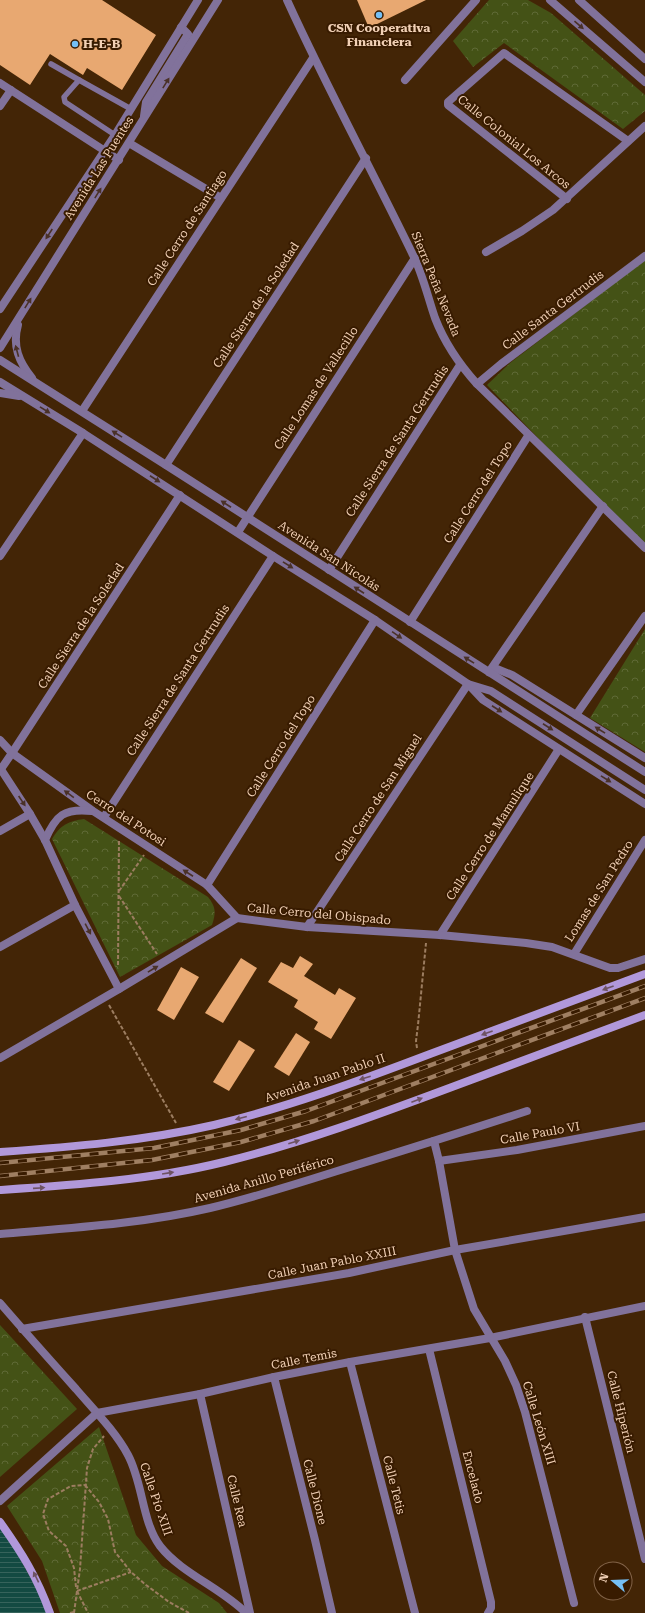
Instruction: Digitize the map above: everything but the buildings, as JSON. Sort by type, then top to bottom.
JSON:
[{"type":"main road","name":"Avenida Juan Pablo II","points":[[0,1152],[86,1145],[181,1131],[214,1125],[271,1110],[372,1076],[645,974]]},
{"type":"main road","points":[[0,1190],[94,1184],[171,1173],[223,1163],[380,1114],[645,1015]]},
{"type":"main road","points":[[0,1522],[22,1552],[34,1573],[50,1613]]},
{"type":"street","name":"Avenida Las Puentes","points":[[0,309],[115,135],[198,0]]},
{"type":"street","name":"Avenida Las Puentes","points":[[0,348],[218,0]]},
{"type":"street","name":"Sierra Peña Nevada","points":[[287,0],[314,58],[366,158],[415,258],[436,320],[445,341],[460,365],[528,436],[603,506],[645,548]]},
{"type":"street","points":[[405,80],[476,0]]},
{"type":"street","points":[[550,0],[645,82]]},
{"type":"street","points":[[579,0],[645,59]]},
{"type":"street","points":[[143,119],[147,100],[188,34],[181,27]]},
{"type":"street","name":"Calle Colonial Los Arcos","points":[[567,199],[447,103],[504,53],[628,141]]},
{"type":"street","name":"Calle Cerro de Santiago","points":[[82,411],[314,58]]},
{"type":"street","points":[[0,82],[118,160]]},
{"type":"street","points":[[0,106],[11,90]]},
{"type":"street","points":[[486,252],[540,220],[567,199],[645,126]]},
{"type":"street","points":[[129,143],[221,198]]},
{"type":"street","name":"Calle Sierra de la Soledad","points":[[166,465],[366,158]]},
{"type":"street","name":"Calle Santa Gertrudis","points":[[477,384],[501,364],[645,256]]},
{"type":"street","name":"Calle Lomas de Vallecillo","points":[[238,532],[246,517],[415,258]]},
{"type":"street","points":[[21,316],[16,333],[15,348],[20,362],[35,382]]},
{"type":"street","name":"Avenida San Nicolás","points":[[0,360],[645,772]]},
{"type":"street","name":"Calle Sierra de Santa Gertrudis","points":[[329,570],[460,365]]},
{"type":"street","points":[[0,382],[84,433],[238,532],[272,556],[375,620],[468,684],[483,700],[645,804]]},
{"type":"street","points":[[0,393],[25,398]]},
{"type":"street","points":[[0,556],[84,433]]},
{"type":"street","name":"Calle Cerro del Topo","points":[[410,622],[528,436]]},
{"type":"street","name":"Calle Sierra de la Soledad","points":[[0,769],[12,753],[180,495]]},
{"type":"street","points":[[489,672],[603,506]]},
{"type":"street","name":"Calle Sierra de Santa Gertrudis","points":[[104,817],[272,556]]},
{"type":"street","points":[[576,715],[645,616]]},
{"type":"street","name":"Calle Cerro del Topo","points":[[207,885],[375,620]]},
{"type":"street","points":[[489,672],[497,669],[512,675],[645,758]]},
{"type":"street","points":[[468,684],[491,691],[645,790]]},
{"type":"street","name":"Calle Cerro de San Miguel","points":[[307,927],[468,684]]},
{"type":"street","name":"Cerro del Potosi","points":[[0,740],[12,753],[93,812],[104,817],[207,885],[237,918]]},
{"type":"street","name":"Calle Cerro de Mamulique","points":[[440,935],[559,749]]},
{"type":"street","points":[[0,769],[30,814],[45,840],[75,905],[118,988]]},
{"type":"street","points":[[45,840],[50,828],[60,817],[74,810],[93,812]]},
{"type":"street","points":[[0,831],[30,814]]},
{"type":"street","name":"Lomas de San Pedro","points":[[574,954],[645,840]]},
{"type":"street","points":[[0,947],[75,905]]},
{"type":"street","name":"Calle Cerro del Obispado","points":[[0,1058],[105,998],[118,988],[163,963],[237,918],[307,927],[427,934],[526,942],[552,947],[610,968],[618,968],[645,959]]},
{"type":"street","name":"Avenida Anillo Periférico","points":[[0,1234],[142,1220],[210,1208],[259,1195],[527,1111]]},
{"type":"street","name":"Calle Paulo VI","points":[[440,1161],[517,1150],[645,1126]]},
{"type":"street","name":"Calle León XIII","points":[[434,1141],[440,1161],[455,1250],[474,1309],[505,1362],[516,1385],[525,1412],[574,1603]]},
{"type":"street","name":"Calle Juan Pablo XXIII","points":[[22,1329],[349,1274],[455,1250],[645,1218]]},
{"type":"street","name":"Calle Pío XIII","points":[[0,1302],[22,1329],[97,1413],[128,1456],[134,1470],[153,1535],[160,1547],[172,1558],[231,1600],[246,1613]]},
{"type":"street","name":"Calle Temis","points":[[97,1413],[200,1394],[350,1362],[490,1338],[585,1317],[645,1306]]},
{"type":"street","name":"Calle Hiperión","points":[[585,1317],[645,1559]]},
{"type":"street","name":"Encelado","points":[[429,1349],[492,1602],[489,1612]]},
{"type":"street","name":"Calle Tetis","points":[[350,1362],[415,1613]]},
{"type":"street","name":"Calle Dione","points":[[274,1377],[332,1613]]},
{"type":"street","name":"Calle Rea","points":[[200,1394],[250,1613]]},
{"type":"street","points":[[0,1501],[97,1413]]},
{"type":"lane","points":[[51,64],[131,109]]},
{"type":"lane","points":[[79,80],[64,97],[64,101],[115,135]]},
{"type":"path","points":[[118,988],[119,828]]},
{"type":"path","points":[[118,894],[150,848]]},
{"type":"path","points":[[118,894],[163,963]]},
{"type":"path","points":[[420,1058],[416,1041],[427,934]]},
{"type":"path","points":[[105,998],[181,1131]]},
{"type":"path","points":[[70,1613],[74,1612],[77,1591],[87,1468],[93,1449],[110,1429]]},
{"type":"path","points":[[85,1485],[99,1502],[108,1519],[115,1552],[131,1572],[169,1602],[188,1613]]},
{"type":"path","points":[[85,1485],[71,1486],[48,1499],[43,1514],[49,1531],[66,1546],[74,1568],[77,1591],[88,1613]]},
{"type":"path","points":[[77,1591],[131,1572]]},
{"type":"green space","points":[[489,0],[528,0],[551,13],[645,95],[645,111],[623,129],[504,43],[473,67],[453,41]]},
{"type":"green space","points":[[645,260],[645,548],[487,385],[510,363]]},
{"type":"green space","points":[[645,629],[645,752],[590,718]]},
{"type":"green space","points":[[84,819],[208,897],[213,904],[214,910],[212,925],[120,977],[52,839],[58,830],[65,824]]},
{"type":"green space","points":[[0,1325],[77,1409],[0,1477]]},
{"type":"green space","points":[[99,1427],[136,1535],[162,1566],[219,1603],[227,1613],[60,1613],[42,1561],[7,1506]]},
{"type":"water","points":[[0,1522],[50,1613],[0,1613]]},
{"type":"railway","points":[[0,1163],[154,1148],[241,1130],[306,1111],[645,986]]},
{"type":"railway","points":[[0,1176],[152,1160],[241,1142],[314,1121],[645,998]]},
{"type":"place","name":"CSN Cooperativa Financiera","points":[[379,15]]},
{"type":"place","name":"H-E-B","points":[[75,44]]}]
